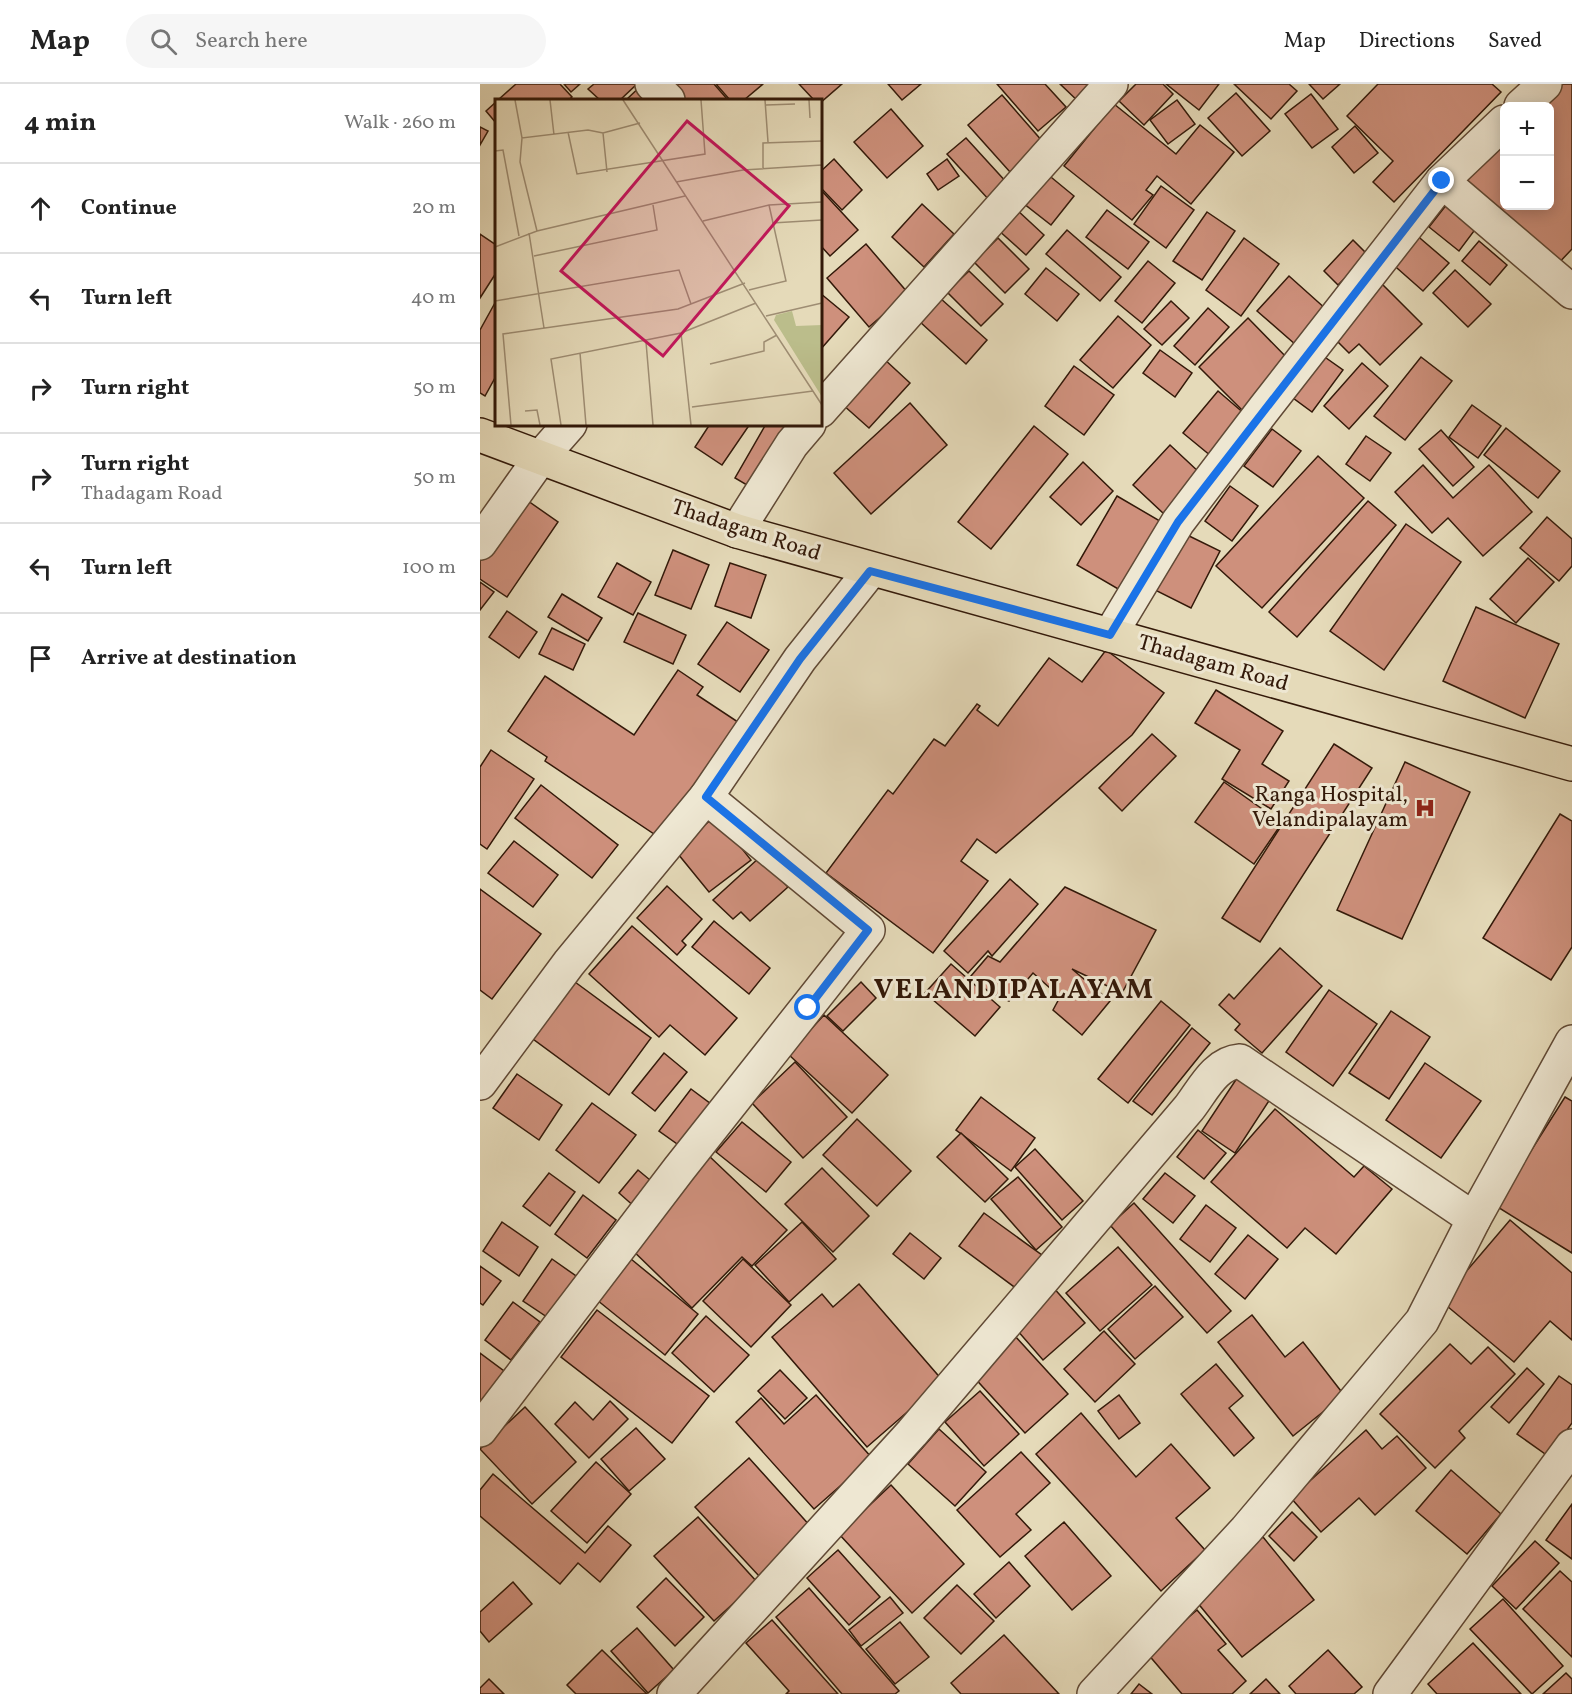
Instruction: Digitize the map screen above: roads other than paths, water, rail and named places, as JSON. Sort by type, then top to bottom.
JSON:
[{"type":"main road","name":"Thadagam Road","points":[[480,435],[737,531],[870,571],[1110,635],[1572,764]]},
{"type":"street","points":[[652,84],[667,99]]},
{"type":"street","points":[[822,409],[1111,84]]},
{"type":"street","points":[[1525,102],[1545,84]]},
{"type":"street","points":[[1110,635],[1178,522],[1442,181],[1500,126]]},
{"type":"street","points":[[1442,181],[1566,279]]},
{"type":"street","points":[[480,543],[541,457],[568,426]]},
{"type":"street","points":[[737,531],[792,444],[807,426]]},
{"type":"street","points":[[480,1083],[569,963],[706,797],[800,659],[870,571]]},
{"type":"street","points":[[480,1430],[679,1169],[868,930],[706,797]]},
{"type":"street","points":[[1094,1694],[1246,1530],[1422,1321],[1474,1219],[1572,1042]]},
{"type":"street","points":[[674,1694],[912,1433],[1189,1108],[1218,1069],[1230,1062],[1240,1061],[1474,1219]]},
{"type":"street","points":[[1390,1694],[1569,1456]]},
{"type":"place","name":"Ranga Hospital, Velandipalayam","points":[[1425,808]]},
{"type":"district","name":"VELANDIPALAYAM","points":[[1014,990]]}]
